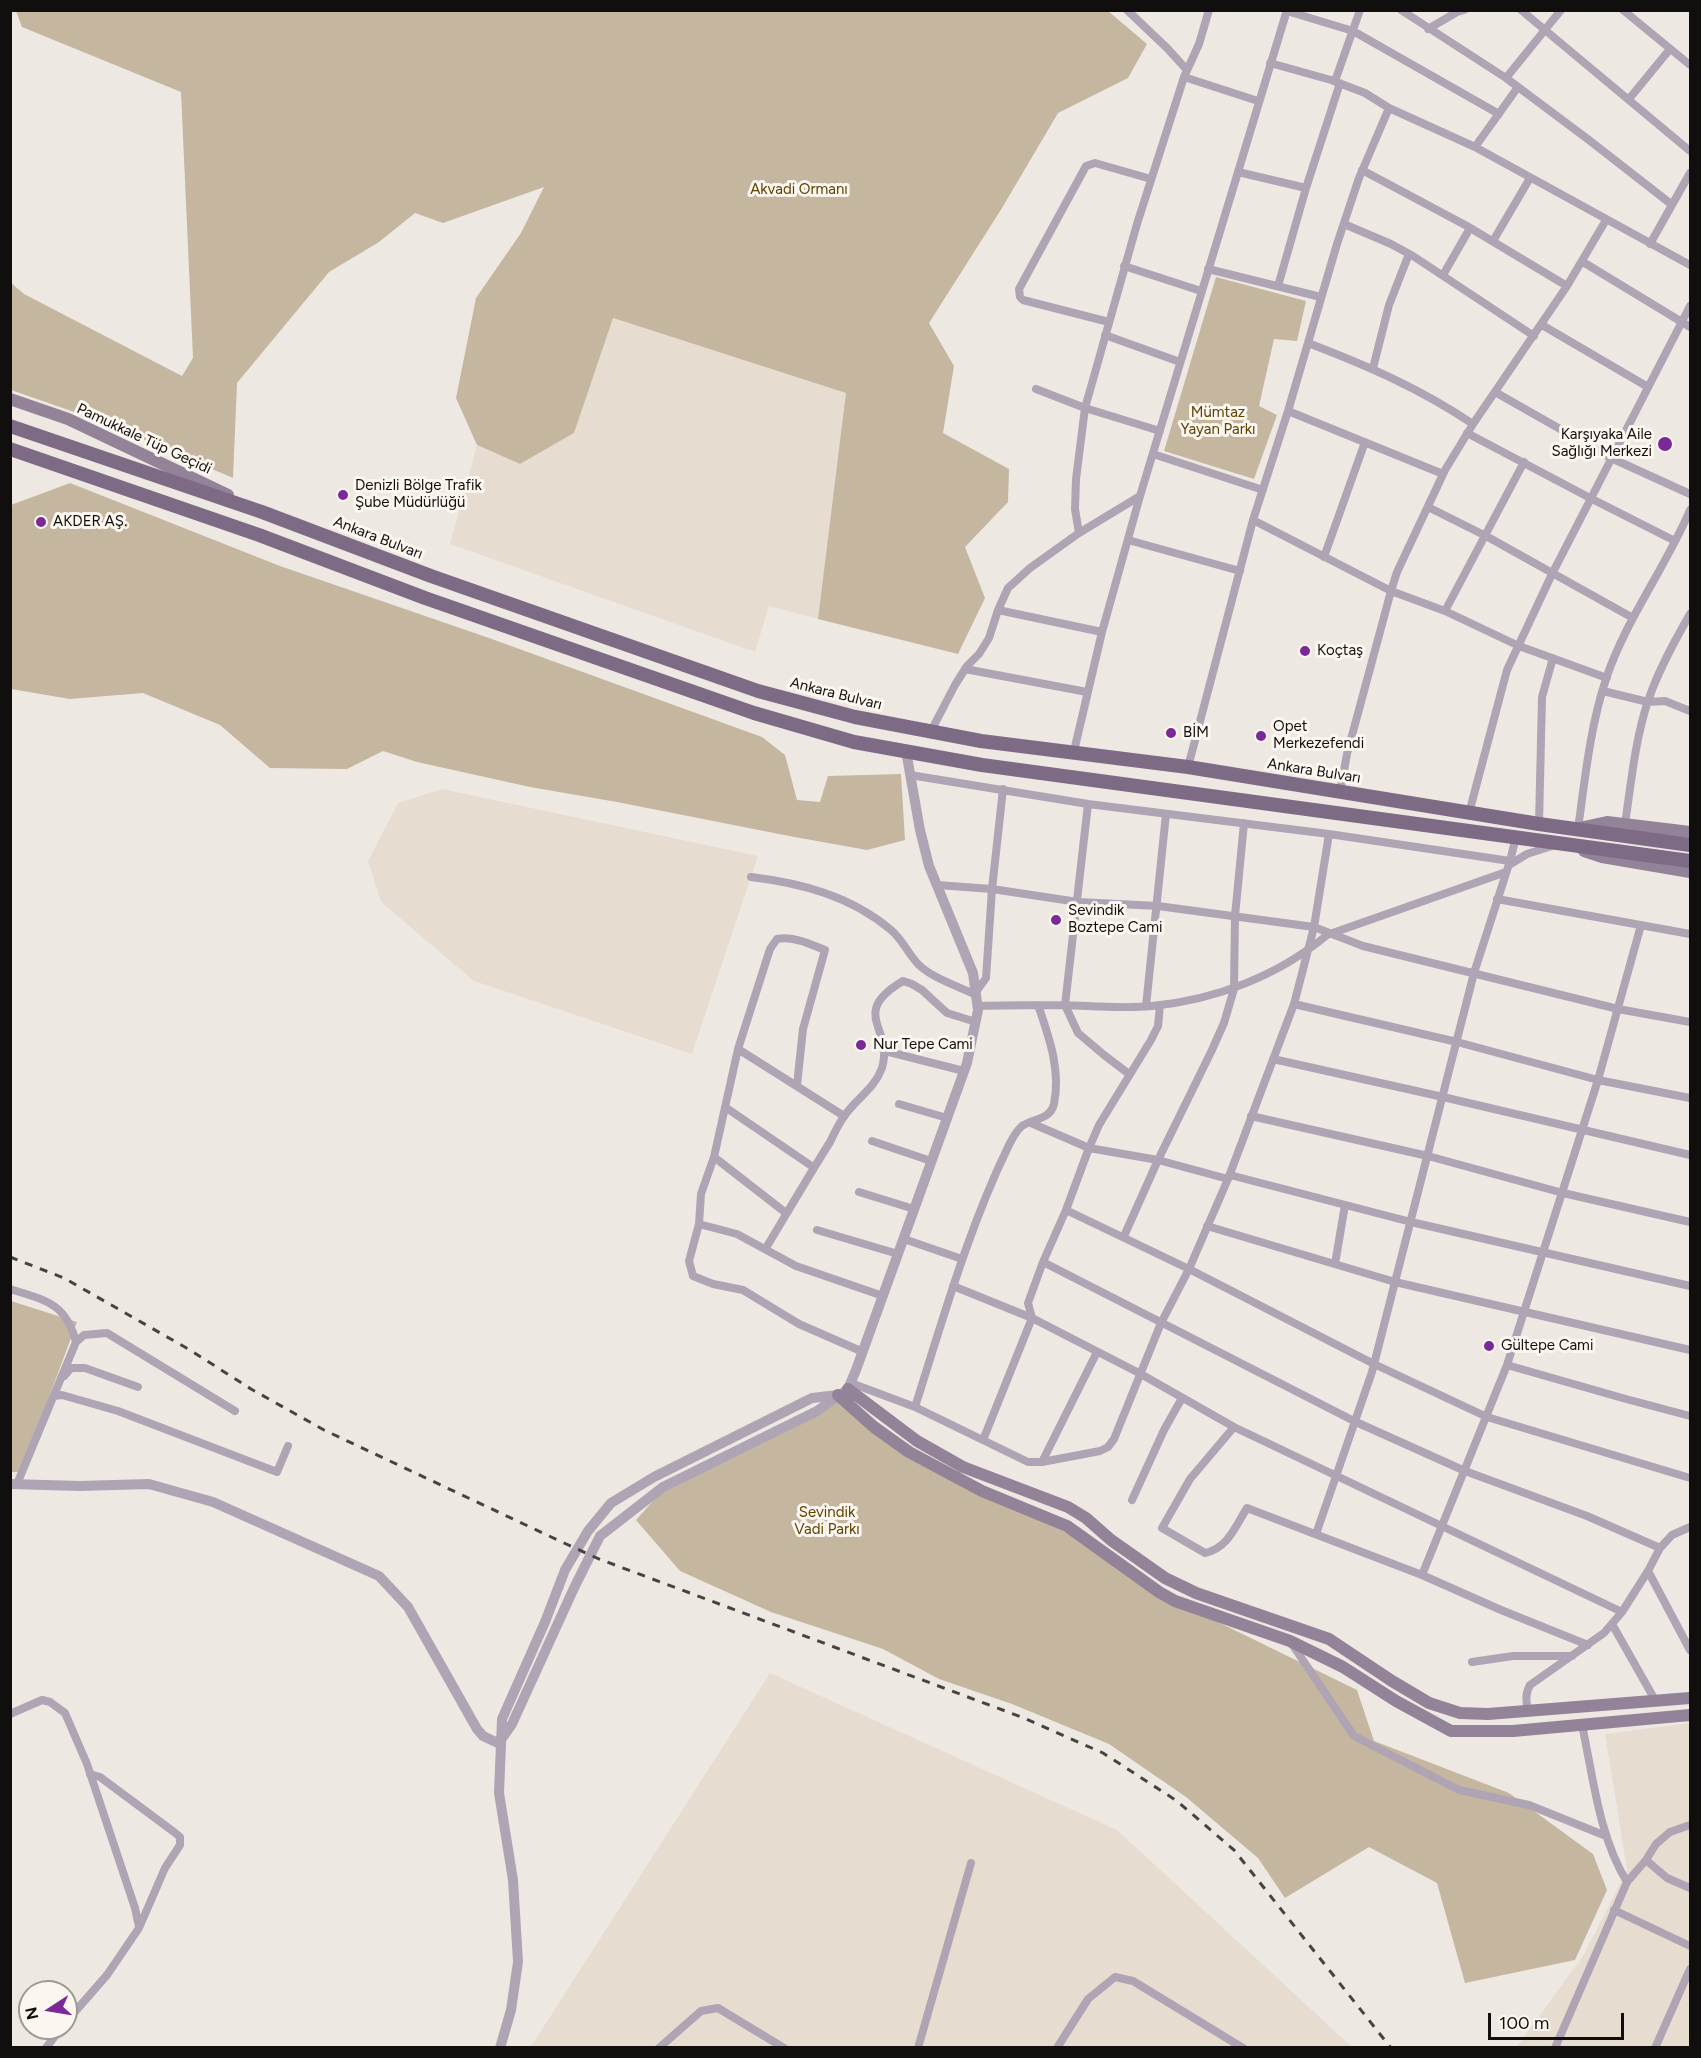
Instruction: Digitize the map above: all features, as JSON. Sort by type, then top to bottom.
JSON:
[{"type":"main road","name":"Pamukkale Tüp Geçidi","points":[[10,399],[68,419],[262,512]]},
{"type":"main road","name":"Ankara Bulvarı","points":[[10,426],[262,512],[431,576],[758,691],[855,717],[981,741],[1188,767],[1539,824],[1690,845]]},
{"type":"main road","points":[[10,449],[754,713],[854,742],[982,765],[1690,861]]},
{"type":"main road","points":[[1578,829],[1606,822],[1690,832]]},
{"type":"main road","points":[[1560,843],[1602,857],[1690,872]]},
{"type":"main road","points":[[846,1389],[874,1427],[909,1452],[982,1491],[1067,1526],[1175,1601],[1290,1641],[1344,1667],[1396,1701],[1451,1731],[1513,1731],[1690,1715]]},
{"type":"main road","points":[[846,1389],[916,1441],[963,1467],[1068,1507],[1086,1518],[1111,1540],[1160,1575],[1196,1593],[1329,1639],[1392,1681],[1439,1707],[1460,1713],[1488,1714],[1690,1698]]},
{"type":"street","points":[[1127,10],[1167,48],[1185,73],[1258,101]]},
{"type":"street","points":[[1079,533],[1075,509],[1076,479],[1085,408],[1124,266],[1151,179],[1185,73],[1199,44],[1209,10]]},
{"type":"street","points":[[1278,286],[1360,10]]},
{"type":"street","points":[[1401,10],[1506,78],[1671,204]]},
{"type":"street","points":[[1428,29],[1464,10]]},
{"type":"street","points":[[1521,10],[1690,151]]},
{"type":"street","points":[[1506,78],[1561,10]]},
{"type":"street","points":[[1623,10],[1690,65]]},
{"type":"street","points":[[1074,751],[1102,632],[1140,496],[1287,11],[1353,31],[1499,114]]},
{"type":"street","points":[[1629,99],[1670,49]]},
{"type":"street","points":[[1270,63],[1337,82],[1365,93],[1389,108],[1475,147],[1690,265]]},
{"type":"street","points":[[1475,147],[1518,87]]},
{"type":"street","points":[[1188,767],[1253,520],[1321,297],[1362,170],[1389,108]]},
{"type":"street","points":[[1109,322],[1023,300],[1019,289],[1086,166],[1095,163],[1151,179]]},
{"type":"street","points":[[1362,170],[1493,241],[1567,286]]},
{"type":"street","points":[[1238,172],[1306,188]]},
{"type":"street","points":[[1650,244],[1690,173]]},
{"type":"street","points":[[1493,241],[1530,178]]},
{"type":"street","points":[[1340,792],[1347,754],[1397,572],[1443,474],[1467,433],[1583,262],[1605,220]]},
{"type":"street","points":[[1344,224],[1409,254],[1534,336]]},
{"type":"street","points":[[1443,275],[1470,228]]},
{"type":"street","points":[[1373,368],[1389,304],[1409,254]]},
{"type":"street","points":[[1583,262],[1690,327]]},
{"type":"street","points":[[1124,266],[1201,291]]},
{"type":"street","points":[[1208,269],[1321,297]]},
{"type":"street","points":[[1469,813],[1507,670],[1552,574],[1690,306]]},
{"type":"street","points":[[1542,325],[1648,387]]},
{"type":"street","points":[[1105,335],[1180,362]]},
{"type":"street","points":[[1308,343],[1373,368],[1441,403],[1473,424]]},
{"type":"street","points":[[1036,389],[1085,408],[1160,431]]},
{"type":"street","points":[[1495,392],[1611,458],[1690,494]]},
{"type":"street","points":[[1288,411],[1443,474]]},
{"type":"street","points":[[1467,433],[1592,500],[1675,541]]},
{"type":"street","points":[[1324,557],[1365,442]]},
{"type":"street","points":[[1153,454],[1263,490]]},
{"type":"street","points":[[1445,610],[1524,462]]},
{"type":"street","points":[[932,731],[965,669],[980,654],[990,638],[998,610],[1008,588],[1030,568],[1079,533],[1140,496]]},
{"type":"street","points":[[1428,507],[1486,536],[1633,618]]},
{"type":"street","points":[[1578,829],[1587,767],[1606,678],[1633,618],[1689,516]]},
{"type":"street","points":[[1253,520],[1391,591],[1445,610],[1519,646],[1606,678]]},
{"type":"street","points":[[1128,540],[1240,571]]},
{"type":"street","points":[[998,610],[1102,632]]},
{"type":"street","points":[[1625,824],[1639,738],[1648,702],[1665,662],[1690,614]]},
{"type":"street","points":[[1539,824],[1542,698],[1553,658]]},
{"type":"street","points":[[965,669],[1087,692]]},
{"type":"street","points":[[1603,691],[1648,702],[1665,701],[1690,711]]},
{"type":"street","points":[[500,1742],[512,1725],[600,1536],[663,1487],[817,1411],[846,1389],[862,1352],[964,1071],[976,1022],[977,998],[974,973],[929,866],[906,752]]},
{"type":"street","points":[[910,774],[1088,804],[1329,834],[1508,866]]},
{"type":"street","points":[[977,998],[986,978],[992,889],[1003,789]]},
{"type":"street","points":[[1088,804],[1065,1005],[1078,1032],[1130,1074]]},
{"type":"street","points":[[1146,1006],[1166,814]]},
{"type":"street","points":[[1124,1236],[1224,1023],[1234,989],[1235,916],[1244,823]]},
{"type":"street","points":[[501,2048],[511,2010],[518,1962],[513,1880],[500,1793],[502,1719],[545,1622],[565,1570],[588,1531],[611,1503],[654,1477],[812,1398],[846,1389],[915,1407],[1029,1462],[1042,1462],[1100,1451],[1108,1447],[1114,1439],[1161,1323],[1189,1269],[1229,1177],[1294,1004],[1314,927],[1329,834]]},
{"type":"street","points":[[1316,1534],[1374,1364],[1474,973],[1516,837]]},
{"type":"street","points":[[751,877],[813,888],[847,900],[890,930],[922,968],[977,998],[1038,1005],[1119,1008],[1160,1005],[1234,989],[1268,973],[1332,934],[1508,866],[1527,854],[1560,843]]},
{"type":"street","points":[[937,885],[992,889],[1078,902],[1158,906],[1314,927],[1364,946],[1618,1009],[1690,1022]]},
{"type":"street","points":[[1497,899],[1690,934]]},
{"type":"street","points":[[1422,1575],[1507,1365],[1598,1080],[1641,925]]},
{"type":"street","points":[[797,1085],[803,1029],[825,950],[785,937],[777,939],[770,949],[738,1049],[714,1157],[701,1194],[699,1224],[689,1261],[693,1276],[713,1284],[743,1290],[799,1324],[862,1352]]},
{"type":"street","points":[[766,1248],[844,1116],[873,1087],[885,1051],[874,1014],[876,1004],[889,990],[903,981],[912,984],[947,1013],[976,1022]]},
{"type":"street","points":[[1294,1004],[1457,1042],[1598,1080],[1690,1098]]},
{"type":"street","points":[[915,1407],[962,1259],[992,1181],[1011,1141],[1021,1127],[1048,1115],[1053,1106],[1056,1088],[1053,1054],[1038,1005]]},
{"type":"street","points":[[983,1440],[1032,1318],[1028,1303],[1089,1148],[1158,1026],[1160,1005]]},
{"type":"street","points":[[738,1049],[844,1116]]},
{"type":"street","points":[[885,1051],[964,1071]]},
{"type":"street","points":[[1273,1059],[1690,1155]]},
{"type":"street","points":[[899,1104],[947,1118]]},
{"type":"street","points":[[724,1107],[813,1167]]},
{"type":"street","points":[[1251,1116],[1428,1156],[1563,1193],[1690,1222]]},
{"type":"street","points":[[1031,1123],[1089,1148],[1158,1160],[1411,1222],[1690,1286]]},
{"type":"street","points":[[872,1142],[931,1161]]},
{"type":"street","points":[[714,1157],[786,1213]]},
{"type":"street","points":[[859,1192],[914,1209]]},
{"type":"street","points":[[1335,1264],[1345,1204]]},
{"type":"street","points":[[1066,1210],[1124,1236],[1374,1364],[1487,1417],[1690,1478]]},
{"type":"street","points":[[699,1224],[737,1234],[796,1266],[883,1296]]},
{"type":"street","points":[[1207,1226],[1395,1282],[1690,1350]]},
{"type":"street","points":[[817,1230],[898,1254]]},
{"type":"street","points":[[903,1239],[962,1259]]},
{"type":"street","points":[[1043,1262],[1356,1422],[1465,1471],[1587,1516],[1660,1548]]},
{"type":"street","points":[[953,1286],[1032,1318],[1139,1373],[1234,1427],[1622,1612]]},
{"type":"street","points":[[10,1289],[48,1301],[58,1309],[72,1324],[76,1342]]},
{"type":"street","points":[[235,1411],[107,1333],[84,1335],[76,1342],[14,1484],[80,1486],[149,1484],[213,1502],[379,1576],[408,1606],[477,1729],[483,1736],[500,1742]]},
{"type":"street","points":[[1042,1462],[1097,1352]]},
{"type":"street","points":[[1507,1365],[1690,1416]]},
{"type":"street","points":[[60,1381],[71,1368],[85,1368],[138,1387]]},
{"type":"street","points":[[54,1396],[62,1395],[118,1411],[277,1472],[288,1446]]},
{"type":"street","points":[[1132,1500],[1164,1430],[1182,1398]]},
{"type":"street","points":[[1234,1427],[1190,1479],[1162,1528],[1204,1553],[1216,1550],[1223,1545],[1247,1508],[1422,1575],[1501,1611],[1588,1645]]},
{"type":"street","points":[[1528,1711],[1526,1698],[1530,1685],[1588,1645],[1612,1624],[1648,1571],[1660,1548],[1672,1535],[1690,1527]]},
{"type":"street","points":[[1648,1571],[1690,1650]]},
{"type":"street","points":[[1612,1624],[1655,1700]]},
{"type":"street","points":[[1290,1641],[1354,1736],[1459,1790],[1529,1805],[1606,1836]]},
{"type":"street","points":[[1472,1662],[1514,1656],[1573,1656]]},
{"type":"street","points":[[10,1714],[42,1700],[50,1702],[65,1713],[90,1774],[135,1908],[139,1928]]},
{"type":"street","points":[[1582,1725],[1606,1836],[1616,1864],[1627,1882]]},
{"type":"street","points":[[78,2008],[107,1975],[139,1928],[165,1868],[180,1845],[180,1837],[100,1777],[90,1774]]},
{"type":"street","points":[[1555,2048],[1627,1882],[1656,1844],[1670,1832],[1690,1825]]},
{"type":"street","points":[[1646,1860],[1667,1878],[1690,1888]]},
{"type":"street","points":[[918,2048],[971,1863]]},
{"type":"street","points":[[1614,1910],[1690,1946]]},
{"type":"street","points":[[1655,2048],[1690,1969]]},
{"type":"street","points":[[1057,2048],[1088,2000],[1115,1977],[1133,1981],[1243,2048]]},
{"type":"street","points":[[659,2048],[701,2011],[718,2008],[784,2048]]},
{"type":"shaded area","points":[[612,318],[847,393],[818,619],[769,606],[755,652],[450,544],[477,445],[520,464],[574,433]]},
{"type":"shaded area","points":[[442,789],[758,856],[692,1054],[474,981],[381,902],[368,861],[398,803]]},
{"type":"shaded area","points":[[770,1673],[1117,1830],[1352,2047],[530,2048]]},
{"type":"shaded area","points":[[1690,1723],[1690,2047],[1516,2048],[1583,1956],[1627,1870],[1605,1734]]},
{"type":"green space","name":"Akvadi Ormanı","points":[[16,11],[1108,11],[1147,44],[1128,78],[1058,113],[1002,208],[929,323],[954,366],[943,433],[1009,469],[1008,502],[965,547],[985,598],[958,654],[818,619],[846,393],[613,318],[574,433],[520,464],[477,445],[456,398],[476,298],[521,233],[544,187],[443,223],[415,213],[379,242],[329,272],[237,383],[233,478],[100,421],[11,390],[11,283],[24,294],[182,376],[193,358],[181,92],[22,27]]},
{"type":"green space","name":"Mümtaz Yayan Parkı","points":[[1216,277],[1306,301],[1297,341],[1274,339],[1259,406],[1277,415],[1254,479],[1164,451]]},
{"type":"green space","points":[[70,483],[280,566],[489,638],[762,737],[785,755],[797,800],[820,802],[828,776],[901,774],[905,840],[867,850],[530,787],[417,762],[383,751],[347,769],[270,768],[220,725],[143,693],[70,699],[11,689],[11,505]]},
{"type":"green space","points":[[11,1301],[77,1322],[21,1472],[11,1472]]},
{"type":"green space","name":"Sevindik Vadi Parkı","points":[[838,1395],[874,1427],[1033,1512],[1175,1601],[1357,1690],[1374,1741],[1509,1793],[1593,1854],[1607,1890],[1575,1960],[1465,1983],[1437,1883],[1369,1847],[1285,1898],[1258,1858],[1186,1797],[1109,1744],[1012,1704],[939,1679],[883,1649],[771,1612],[680,1571],[636,1520],[668,1484]]},
{"type":"railway","points":[[10,1257],[64,1278],[324,1430],[599,1559],[1024,1718],[1103,1753],[1177,1801],[1234,1850],[1391,2048]]},
{"type":"place","name":"Karşıyaka Aile Sağlığı Merkezi","points":[[1665,444]]},
{"type":"place","name":"Denizli Bölge Trafik Şube Müdürlüğü","points":[[343,495]]},
{"type":"place","name":"AKDER AŞ.","points":[[41,522]]},
{"type":"place","name":"Koçtaş","points":[[1305,651]]},
{"type":"place","name":"BİM","points":[[1171,733]]},
{"type":"place","name":"Opet Merkezefendi","points":[[1261,736]]},
{"type":"place","name":"Sevindik Boztepe Cami","points":[[1056,920]]},
{"type":"place","name":"Nur Tepe Cami","points":[[861,1045]]},
{"type":"place","name":"Gültepe Cami","points":[[1489,1346]]}]
